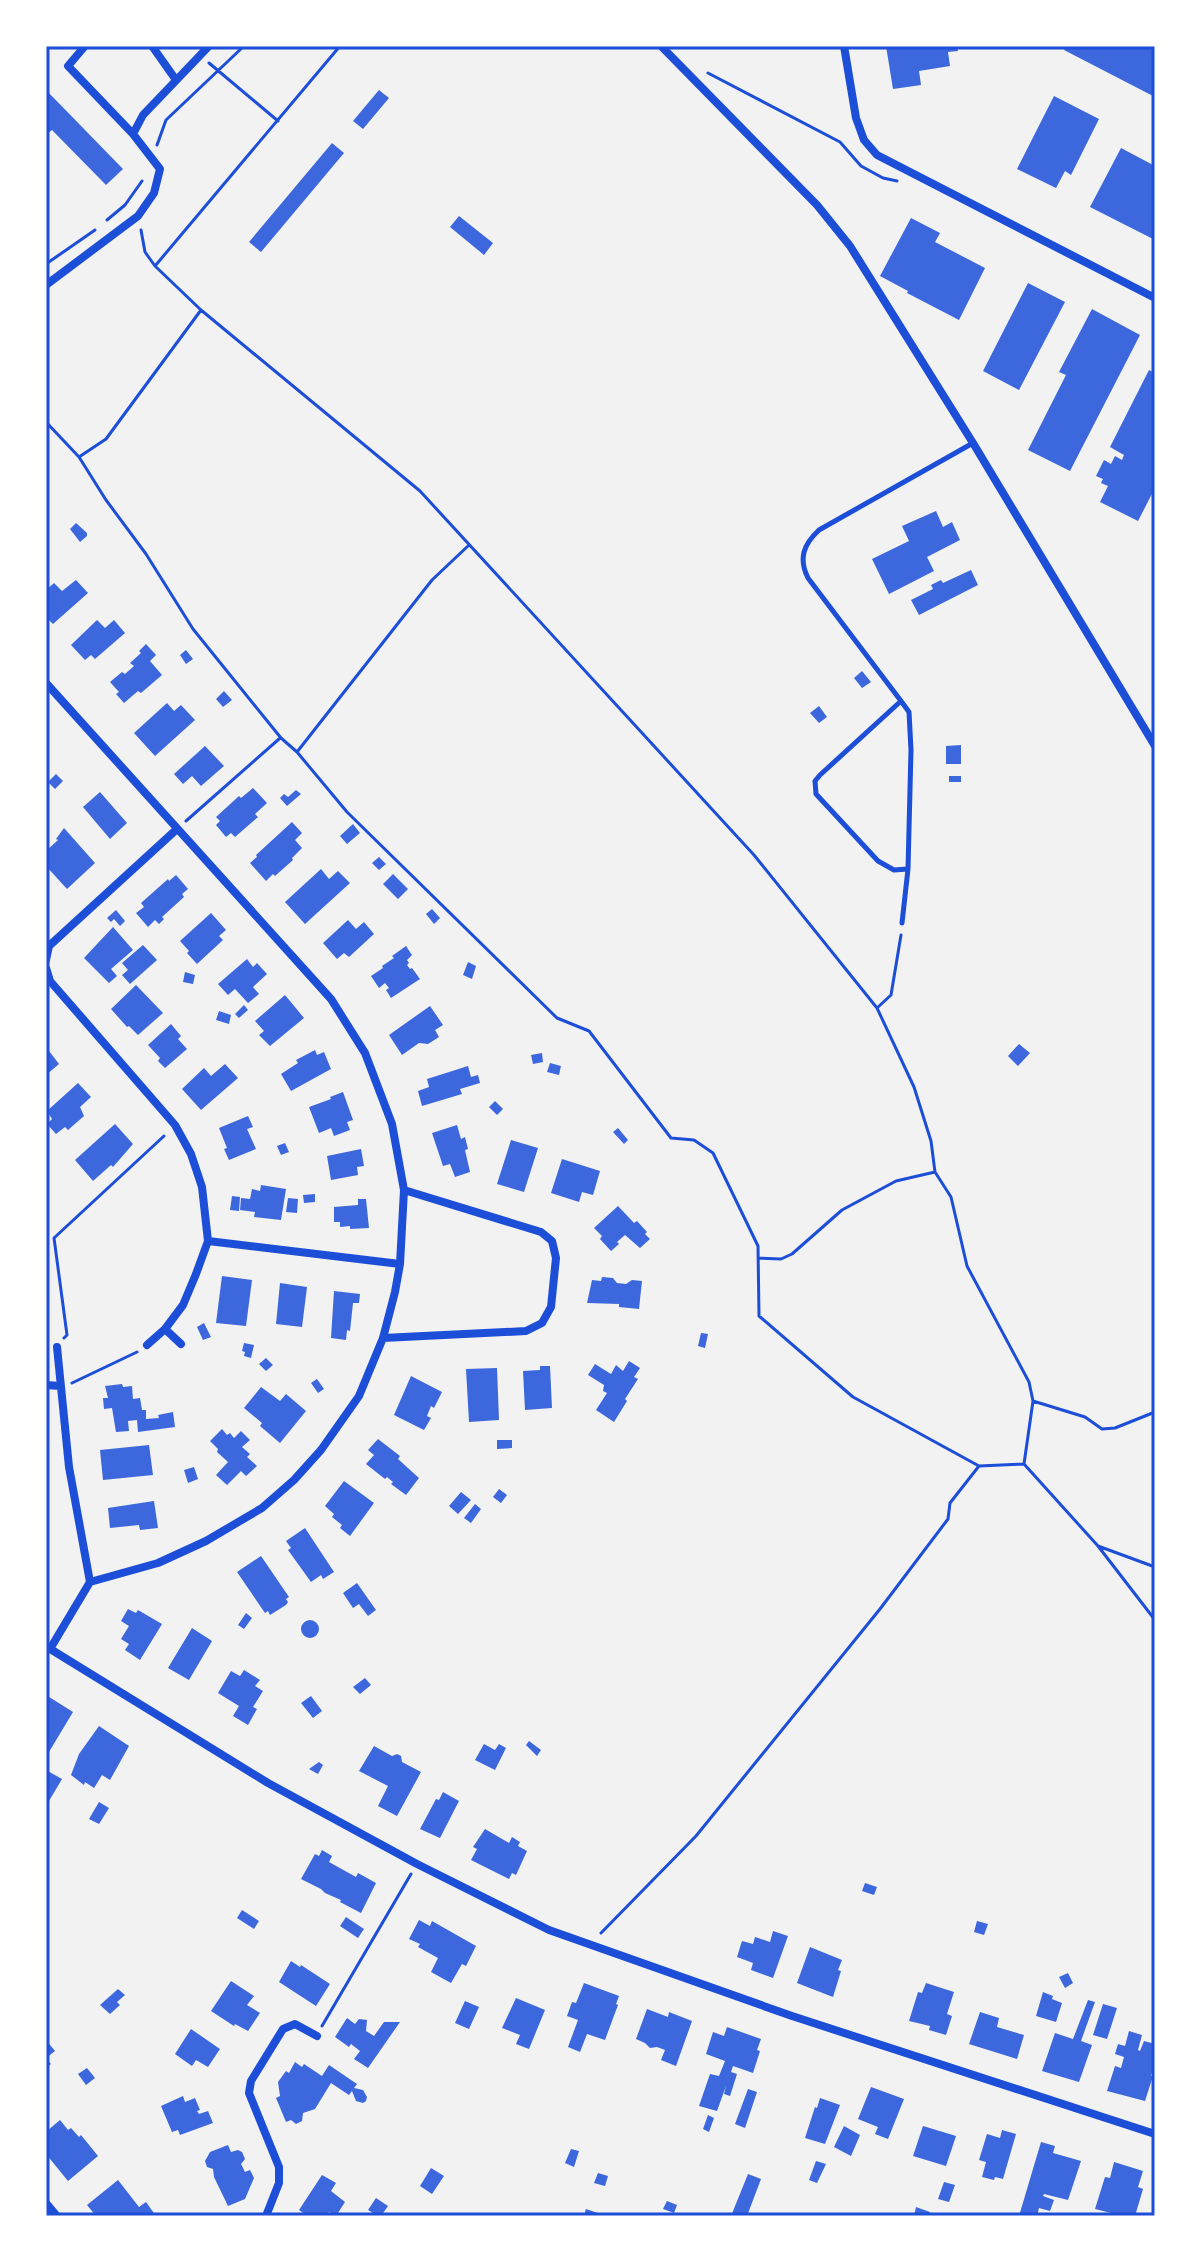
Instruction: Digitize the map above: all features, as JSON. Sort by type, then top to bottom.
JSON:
[{"type":"street","points":[[46,285],[138,216],[154,193],[160,169],[133,134],[68,66],[85,46]]},
{"type":"street","points":[[152,46],[176,80]]},
{"type":"street","points":[[133,134],[143,115],[209,46]]},
{"type":"street","points":[[661,46],[817,205],[850,246],[973,443],[1155,746]]},
{"type":"street","points":[[844,46],[856,118],[864,140],[877,155],[1155,298]]},
{"type":"street","points":[[46,683],[331,999],[365,1053],[392,1124],[404,1190],[400,1264],[383,1338],[359,1396],[321,1450],[294,1480],[262,1508],[206,1541],[158,1563],[90,1582],[48,1648],[268,1783],[417,1864],[549,1930],[807,2021],[1155,2134]]},
{"type":"street","points":[[46,960],[49,946],[177,829]]},
{"type":"street","points":[[46,968],[50,981],[175,1125],[191,1154],[202,1187],[208,1241],[183,1305],[165,1329],[147,1345]]},
{"type":"street","points":[[383,1338],[526,1331],[542,1323],[551,1307],[556,1258],[552,1241],[541,1232],[404,1190]]},
{"type":"street","points":[[208,1241],[400,1264]]},
{"type":"street","points":[[165,1329],[181,1344]]},
{"type":"street","points":[[57,1347],[69,1467],[90,1582]]},
{"type":"street","points":[[46,1385],[60,1386]]},
{"type":"street","points":[[266,2216],[279,2183],[279,2167],[249,2093],[251,2081],[283,2029],[295,2024],[317,2036]]},
{"type":"street","points":[[46,2203],[57,2216]]},
{"type":"lane","points":[[902,923],[908,869],[909,712],[808,578],[802,554],[805,545],[819,530],[973,443]]},
{"type":"lane","points":[[901,701],[820,775],[815,787],[820,800],[878,861],[894,870],[908,869]]},
{"type":"path","points":[[46,264],[125,205],[140,185],[166,120],[244,46]]},
{"type":"path","points":[[155,266],[340,46]]},
{"type":"path","points":[[200,55],[278,121]]},
{"type":"path","points":[[674,61],[708,73],[840,142],[861,166],[883,178],[900,182],[908,173]]},
{"type":"path","points":[[125,205],[138,216],[145,252],[155,266],[201,310],[420,491],[754,855],[877,1008],[914,1087],[931,1141],[935,1172],[951,1197],[967,1266],[1029,1382],[1033,1401],[1024,1464]]},
{"type":"path","points":[[79,457],[106,439],[201,310]]},
{"type":"path","points":[[46,422],[79,457],[193,629],[281,738],[297,752],[347,812],[557,1018],[589,1031],[671,1138],[694,1140],[713,1153],[758,1246],[759,1316],[853,1397],[979,1466],[1024,1464]]},
{"type":"path","points":[[297,752],[432,580],[469,546]]},
{"type":"path","points":[[177,829],[281,738]]},
{"type":"path","points":[[877,1008],[891,995],[902,923]]},
{"type":"path","points":[[57,1347],[67,1335],[54,1238],[175,1125]]},
{"type":"path","points":[[759,1258],[781,1259],[792,1254],[842,1210],[896,1181],[935,1172]]},
{"type":"path","points":[[60,1386],[77,1382],[147,1345]]},
{"type":"path","points":[[1033,1401],[1085,1417],[1102,1429],[1115,1428],[1155,1412]]},
{"type":"path","points":[[1024,1464],[1098,1546],[1155,1620]]},
{"type":"path","points":[[590,1945],[696,1836],[880,1609],[948,1519],[950,1503],[979,1466]]},
{"type":"path","points":[[1098,1546],[1155,1567]]},
{"type":"path","points":[[317,2036],[417,1864]]},
{"type":"building","points":[[886,46],[957,46],[958,51],[948,52],[950,66],[919,71],[921,85],[893,89]]},
{"type":"building","points":[[1066,46],[1155,46],[1155,97],[1064,50]]},
{"type":"building","points":[[46,90],[123,169],[106,185],[52,130],[46,135]]},
{"type":"building","points":[[379,90],[389,98],[363,129],[353,121]]},
{"type":"building","points":[[1054,96],[1099,119],[1071,175],[1065,171],[1056,188],[1017,169]]},
{"type":"building","points":[[332,143],[344,153],[261,252],[249,242]]},
{"type":"building","points":[[1121,148],[1155,166],[1155,240],[1090,207]]},
{"type":"building","points":[[459,216],[493,243],[484,255],[450,227]]},
{"type":"building","points":[[911,218],[940,233],[935,242],[985,268],[959,320],[880,276]]},
{"type":"building","points":[[1028,283],[1065,302],[1019,390],[983,371]]},
{"type":"building","points":[[1092,309],[1140,335],[1070,471],[1028,450],[1066,375],[1059,372]]},
{"type":"building","points":[[1149,370],[1155,373],[1155,488],[1138,521],[1100,502],[1108,486],[1096,476],[1104,460],[1111,464],[1115,456],[1122,460],[1124,455],[1110,447]]},
{"type":"building","points":[[936,511],[943,527],[952,522],[960,540],[927,557],[934,571],[889,594],[872,559],[909,541],[902,526]]},
{"type":"building","points":[[76,523],[87,533],[80,542],[70,529]]},
{"type":"building","points":[[971,570],[978,585],[919,615],[911,600],[933,589],[931,585],[941,580],[943,583]]},
{"type":"building","points":[[76,580],[88,593],[53,624],[46,617],[46,590],[54,583],[62,591]]},
{"type":"building","points":[[97,620],[105,628],[114,620],[125,633],[95,659],[91,655],[85,660],[71,645]]},
{"type":"building","points":[[146,644],[156,655],[150,661],[162,675],[124,703],[110,682],[134,666],[130,663]]},
{"type":"building","points":[[186,650],[193,659],[186,664],[180,655]]},
{"type":"building","points":[[862,671],[871,682],[862,688],[854,678]]},
{"type":"building","points":[[224,691],[232,700],[223,707],[216,699]]},
{"type":"building","points":[[167,703],[174,711],[181,705],[195,720],[155,756],[134,733]]},
{"type":"building","points":[[819,706],[827,717],[819,723],[810,713]]},
{"type":"building","points":[[961,745],[961,764],[946,764],[946,746]]},
{"type":"building","points":[[205,746],[224,766],[201,786],[192,776],[183,784],[174,774]]},
{"type":"building","points":[[56,774],[63,781],[55,789],[48,782]]},
{"type":"building","points":[[949,776],[961,776],[961,782],[949,782]]},
{"type":"building","points":[[253,788],[267,803],[255,814],[258,817],[235,837],[231,833],[226,837],[216,825],[220,821],[216,817]]},
{"type":"building","points":[[296,790],[301,794],[287,806],[280,798],[284,794],[288,797]]},
{"type":"building","points":[[100,792],[127,823],[110,839],[83,807]]},
{"type":"building","points":[[292,822],[302,833],[295,840],[302,848],[293,860],[266,881],[250,863]]},
{"type":"building","points":[[353,824],[360,833],[347,844],[340,836]]},
{"type":"building","points":[[64,828],[95,863],[67,889],[46,866],[46,851],[58,840]]},
{"type":"building","points":[[379,857],[386,864],[379,870],[372,863]]},
{"type":"building","points":[[321,869],[329,879],[338,871],[350,883],[305,924],[285,902]]},
{"type":"building","points":[[393,874],[408,889],[398,899],[383,884]]},
{"type":"building","points":[[176,875],[188,889],[182,894],[184,897],[162,917],[164,919],[159,924],[155,920],[148,927],[136,913],[144,907],[141,903]]},
{"type":"building","points":[[432,909],[440,918],[434,924],[426,914]]},
{"type":"building","points":[[116,910],[125,921],[120,926],[114,919],[111,922],[107,918]]},
{"type":"building","points":[[211,913],[226,930],[219,936],[223,940],[197,964],[180,941]]},
{"type":"building","points":[[348,920],[356,929],[364,922],[374,934],[349,957],[344,953],[337,959],[323,943]]},
{"type":"building","points":[[113,927],[133,950],[111,969],[117,976],[109,983],[84,958]]},
{"type":"building","points":[[143,945],[157,960],[130,984],[122,975],[128,970],[122,963]]},
{"type":"building","points":[[406,946],[412,955],[407,965],[420,979],[391,998],[385,983],[379,988],[371,976]]},
{"type":"building","points":[[247,959],[253,967],[257,963],[267,974],[253,987],[259,994],[248,1003],[235,989],[228,995],[218,984]]},
{"type":"building","points":[[468,962],[476,966],[472,979],[463,975]]},
{"type":"building","points":[[185,972],[195,975],[193,984],[183,982]]},
{"type":"building","points":[[136,985],[163,1013],[138,1035],[111,1009]]},
{"type":"building","points":[[285,995],[304,1018],[270,1046],[259,1035],[264,1031],[255,1021]]},
{"type":"building","points":[[244,1005],[248,1010],[239,1018],[235,1014]]},
{"type":"building","points":[[430,1006],[443,1025],[435,1030],[439,1037],[428,1044],[419,1043],[402,1055],[389,1035]]},
{"type":"building","points":[[219,1011],[231,1015],[229,1024],[216,1020]]},
{"type":"building","points":[[171,1024],[187,1049],[165,1068],[148,1045]]},
{"type":"building","points":[[1019,1044],[1030,1053],[1018,1066],[1008,1056]]},
{"type":"building","points":[[46,1047],[59,1064],[46,1075]]},
{"type":"building","points":[[315,1050],[317,1055],[324,1052],[331,1069],[291,1091],[281,1074],[298,1063],[296,1060]]},
{"type":"building","points":[[542,1053],[543,1062],[533,1064],[531,1055]]},
{"type":"building","points":[[550,1063],[561,1066],[559,1075],[547,1072]]},
{"type":"building","points":[[225,1064],[238,1078],[201,1110],[182,1089],[204,1068],[211,1076]]},
{"type":"building","points":[[468,1066],[471,1077],[478,1075],[480,1083],[460,1089],[462,1094],[422,1106],[418,1091],[429,1087],[427,1079]]},
{"type":"building","points":[[78,1083],[91,1097],[80,1107],[84,1116],[68,1130],[65,1127],[56,1134],[47,1124],[52,1119],[47,1111]]},
{"type":"building","points":[[343,1092],[353,1120],[347,1122],[350,1130],[334,1136],[331,1128],[319,1133],[309,1107]]},
{"type":"building","points":[[495,1101],[503,1109],[497,1115],[489,1107]]},
{"type":"building","points":[[248,1116],[253,1127],[247,1129],[256,1149],[229,1160],[219,1128]]},
{"type":"building","points":[[115,1124],[133,1144],[113,1167],[111,1165],[93,1181],[75,1160]]},
{"type":"building","points":[[457,1125],[461,1139],[465,1137],[470,1172],[455,1177],[450,1164],[443,1166],[432,1133]]},
{"type":"building","points":[[618,1128],[628,1140],[624,1144],[613,1132]]},
{"type":"building","points":[[511,1140],[538,1148],[524,1192],[497,1184]]},
{"type":"building","points":[[285,1143],[289,1152],[281,1155],[277,1146]]},
{"type":"building","points":[[361,1149],[364,1166],[357,1167],[358,1175],[331,1180],[327,1156]]},
{"type":"building","points":[[562,1159],[600,1171],[593,1195],[582,1192],[579,1202],[551,1193]]},
{"type":"building","points":[[261,1185],[286,1189],[281,1220],[254,1217],[255,1212],[240,1210],[241,1198],[250,1199],[252,1189],[260,1191]]},
{"type":"building","points":[[315,1194],[315,1202],[304,1203],[303,1195]]},
{"type":"building","points":[[232,1196],[240,1197],[239,1211],[230,1210]]},
{"type":"building","points":[[288,1198],[298,1199],[297,1213],[286,1212]]},
{"type":"building","points":[[358,1199],[366,1199],[369,1228],[340,1227],[340,1222],[334,1222],[334,1207],[358,1205]]},
{"type":"building","points":[[618,1206],[647,1232],[645,1234],[650,1239],[640,1248],[625,1235],[611,1251],[594,1228]]},
{"type":"building","points":[[222,1276],[252,1280],[246,1326],[216,1323]]},
{"type":"building","points":[[602,1277],[626,1284],[632,1280],[642,1281],[639,1309],[619,1307],[619,1304],[587,1303],[592,1280],[601,1281]]},
{"type":"building","points":[[280,1283],[307,1287],[302,1327],[276,1324]]},
{"type":"building","points":[[334,1291],[360,1294],[359,1303],[353,1303],[346,1340],[331,1338]]},
{"type":"building","points":[[204,1323],[211,1337],[203,1340],[197,1327]]},
{"type":"building","points":[[701,1333],[708,1334],[705,1348],[698,1346]]},
{"type":"building","points":[[244,1343],[254,1345],[251,1358],[244,1356]]},
{"type":"building","points":[[266,1358],[273,1365],[266,1371],[259,1364]]},
{"type":"building","points":[[629,1361],[640,1368],[634,1377],[638,1379],[614,1422],[596,1410],[607,1393],[603,1391],[604,1385],[588,1375],[595,1364],[611,1374],[616,1365],[623,1371]]},
{"type":"building","points":[[540,1366],[550,1366],[552,1408],[525,1410],[523,1371],[540,1370]]},
{"type":"building","points":[[497,1368],[499,1420],[469,1422],[466,1369]]},
{"type":"building","points":[[411,1376],[442,1392],[434,1408],[431,1406],[427,1416],[431,1418],[424,1430],[394,1415]]},
{"type":"building","points":[[317,1379],[324,1389],[318,1393],[311,1383]]},
{"type":"building","points":[[122,1384],[123,1387],[132,1386],[133,1399],[140,1398],[142,1410],[146,1410],[146,1419],[173,1412],[175,1427],[138,1432],[137,1420],[128,1421],[129,1431],[116,1432],[112,1408],[104,1409],[103,1398],[108,1398],[105,1386]]},
{"type":"building","points":[[261,1387],[280,1401],[286,1394],[306,1411],[280,1443],[244,1408]]},
{"type":"building","points":[[222,1429],[234,1438],[241,1431],[250,1440],[242,1447],[257,1466],[246,1476],[241,1471],[227,1485],[216,1475],[228,1462],[210,1441]]},
{"type":"building","points":[[378,1439],[400,1456],[398,1459],[419,1478],[406,1495],[387,1477],[385,1479],[366,1464],[374,1455],[368,1450]]},
{"type":"building","points":[[497,1440],[512,1440],[512,1448],[497,1449]]},
{"type":"building","points":[[149,1445],[153,1475],[103,1480],[100,1450]]},
{"type":"building","points":[[194,1467],[198,1479],[188,1483],[184,1470]]},
{"type":"building","points":[[344,1481],[374,1503],[350,1536],[340,1528],[342,1525],[325,1506]]},
{"type":"building","points":[[499,1489],[507,1495],[501,1503],[493,1497]]},
{"type":"building","points":[[461,1492],[471,1500],[458,1514],[449,1506]]},
{"type":"building","points":[[154,1501],[158,1528],[140,1530],[139,1525],[110,1528],[108,1508]]},
{"type":"building","points":[[475,1504],[481,1509],[471,1523],[464,1518]]},
{"type":"building","points":[[305,1528],[334,1572],[323,1579],[321,1575],[311,1582],[288,1550],[291,1548],[286,1541]]},
{"type":"building","points":[[261,1556],[289,1597],[286,1605],[270,1615],[268,1611],[265,1613],[237,1572]]},
{"type":"building","points":[[357,1583],[376,1610],[368,1616],[359,1604],[353,1608],[343,1593]]},
{"type":"building","points":[[128,1609],[136,1613],[138,1610],[162,1624],[140,1660],[125,1650],[129,1644],[121,1639],[129,1626],[121,1621]]},
{"type":"building","points":[[246,1613],[252,1618],[244,1629],[238,1625]]},
{"type":"building","points":[[310,1620],[319,1629],[310,1638],[301,1629]]},
{"type":"building","points":[[192,1628],[212,1641],[189,1680],[168,1668]]},
{"type":"building","points":[[244,1670],[260,1680],[255,1686],[263,1691],[253,1707],[257,1709],[248,1725],[233,1716],[239,1706],[218,1693],[231,1671],[240,1676]]},
{"type":"building","points":[[365,1678],[371,1685],[360,1694],[353,1687]]},
{"type":"building","points":[[46,1695],[73,1712],[49,1752],[46,1750]]},
{"type":"building","points":[[311,1696],[322,1711],[313,1718],[301,1703]]},
{"type":"building","points":[[99,1726],[129,1746],[110,1780],[102,1775],[94,1788],[71,1775],[79,1754]]},
{"type":"building","points":[[529,1741],[541,1750],[537,1756],[526,1745]]},
{"type":"building","points":[[484,1744],[495,1750],[499,1744],[506,1748],[495,1770],[475,1760]]},
{"type":"building","points":[[374,1746],[392,1756],[401,1756],[402,1762],[421,1772],[397,1816],[378,1806],[388,1786],[359,1771]]},
{"type":"building","points":[[319,1762],[323,1765],[318,1774],[309,1769]]},
{"type":"building","points":[[46,1770],[62,1779],[46,1806]]},
{"type":"building","points":[[443,1792],[459,1801],[440,1838],[420,1829]]},
{"type":"building","points":[[99,1802],[109,1808],[99,1824],[89,1819]]},
{"type":"building","points":[[485,1829],[509,1843],[512,1837],[520,1842],[518,1846],[527,1851],[516,1875],[512,1873],[509,1879],[471,1860],[477,1849],[473,1847]]},
{"type":"building","points":[[322,1850],[332,1856],[329,1862],[356,1877],[358,1873],[376,1883],[361,1913],[301,1879],[315,1854],[319,1856]]},
{"type":"building","points":[[865,1883],[877,1887],[874,1895],[862,1891]]},
{"type":"building","points":[[242,1910],[259,1921],[254,1929],[237,1918]]},
{"type":"building","points":[[346,1917],[364,1929],[358,1938],[340,1926]]},
{"type":"building","points":[[419,1920],[430,1926],[432,1921],[476,1946],[466,1966],[462,1964],[451,1983],[431,1972],[438,1958],[409,1939]]},
{"type":"building","points":[[977,1921],[988,1924],[984,1935],[974,1932]]},
{"type":"building","points":[[773,1931],[788,1936],[773,1978],[751,1970],[753,1963],[737,1957],[742,1941],[753,1944],[755,1937],[770,1942]]},
{"type":"building","points":[[810,1947],[842,1960],[833,1997],[797,1983]]},
{"type":"building","points":[[291,1961],[330,1984],[316,2006],[279,1982]]},
{"type":"building","points":[[1068,1973],[1073,1983],[1065,1988],[1059,1977]]},
{"type":"building","points":[[231,1981],[254,1996],[247,2005],[260,2013],[248,2031],[211,2011]]},
{"type":"building","points":[[584,1983],[619,1996],[605,2040],[587,2034],[580,2052],[568,2047],[578,2020],[567,2016]]},
{"type":"building","points":[[926,1983],[954,1992],[947,2014],[952,2016],[946,2035],[929,2030],[930,2026],[909,2021],[918,1992],[922,1993]]},
{"type":"building","points":[[118,1989],[125,1995],[110,2014],[100,2005]]},
{"type":"building","points":[[1043,1992],[1062,2003],[1056,2022],[1036,2016]]},
{"type":"building","points":[[516,1998],[545,2010],[529,2049],[516,2044],[520,2035],[502,2028]]},
{"type":"building","points":[[1088,2000],[1095,2002],[1081,2041],[1092,2045],[1079,2082],[1042,2071],[1055,2033],[1073,2039]]},
{"type":"building","points":[[465,2001],[479,2007],[469,2029],[455,2023]]},
{"type":"building","points":[[1103,2004],[1117,2008],[1107,2039],[1093,2035]]},
{"type":"building","points":[[647,2009],[668,2017],[669,2012],[692,2021],[676,2066],[661,2060],[665,2050],[650,2048],[636,2039]]},
{"type":"building","points":[[980,2012],[999,2018],[997,2027],[1024,2035],[1017,2059],[969,2044]]},
{"type":"building","points":[[347,2018],[355,2024],[359,2019],[367,2020],[366,2031],[374,2036],[384,2022],[400,2022],[368,2068],[354,2059],[360,2051],[335,2037]]},
{"type":"building","points":[[727,2027],[761,2039],[757,2050],[760,2051],[753,2073],[733,2066],[731,2072],[737,2074],[730,2096],[724,2094],[726,2086],[717,2111],[699,2106],[710,2074],[719,2076],[725,2061],[706,2054],[713,2032],[724,2036]]},
{"type":"building","points":[[191,2029],[220,2049],[208,2067],[196,2060],[192,2066],[175,2054]]},
{"type":"building","points":[[1129,2031],[1142,2035],[1140,2051],[1144,2041],[1155,2044],[1153,2076],[1145,2101],[1107,2091],[1115,2066],[1121,2068],[1124,2057],[1115,2054],[1118,2044],[1125,2046]]},
{"type":"building","points":[[46,2040],[55,2051],[46,2058]]},
{"type":"building","points":[[295,2062],[322,2076],[329,2065],[357,2084],[354,2088],[363,2090],[366,2101],[356,2101],[352,2091],[349,2095],[331,2083],[315,2109],[303,2113],[302,2121],[296,2124],[291,2120],[286,2122],[276,2098],[280,2096],[278,2082],[286,2071],[289,2073]]},
{"type":"building","points":[[87,2068],[95,2078],[86,2085],[78,2074]]},
{"type":"building","points":[[871,2087],[904,2099],[888,2139],[875,2134],[878,2127],[858,2119]]},
{"type":"building","points":[[748,2089],[757,2092],[745,2128],[735,2124]]},
{"type":"building","points":[[183,2096],[185,2102],[195,2098],[199,2114],[208,2111],[213,2123],[180,2135],[178,2130],[172,2132],[161,2106]]},
{"type":"building","points":[[820,2098],[840,2105],[825,2144],[805,2138]]},
{"type":"building","points":[[708,2115],[714,2118],[709,2132],[703,2129]]},
{"type":"building","points":[[60,2120],[68,2130],[71,2128],[79,2137],[81,2135],[98,2156],[68,2181],[46,2154],[47,2131]]},
{"type":"building","points":[[844,2126],[860,2135],[851,2156],[834,2147]]},
{"type":"building","points":[[923,2126],[956,2136],[946,2166],[913,2156]]},
{"type":"building","points":[[1002,2130],[1016,2134],[1003,2179],[982,2177],[986,2162],[979,2160],[987,2134],[1000,2138]]},
{"type":"building","points":[[1041,2142],[1055,2146],[1053,2153],[1081,2161],[1068,2200],[1044,2194],[1054,2200],[1050,2211],[1039,2208],[1037,2216],[1019,2216]]},
{"type":"building","points":[[228,2145],[231,2152],[242,2152],[245,2159],[241,2164],[245,2172],[250,2170],[254,2178],[245,2199],[228,2206],[213,2169],[207,2167],[205,2161],[210,2152]]},
{"type":"building","points":[[571,2149],[579,2151],[574,2167],[565,2163]]},
{"type":"building","points":[[816,2161],[826,2164],[817,2183],[809,2180]]},
{"type":"building","points":[[1114,2162],[1143,2171],[1138,2187],[1143,2189],[1135,2216],[1110,2216],[1111,2213],[1095,2209],[1105,2177],[1110,2178]]},
{"type":"building","points":[[431,2168],[444,2176],[432,2194],[420,2186]]},
{"type":"building","points":[[598,2173],[608,2176],[605,2186],[594,2183]]},
{"type":"building","points":[[748,2174],[761,2179],[747,2216],[731,2216]]},
{"type":"building","points":[[322,2175],[336,2183],[331,2191],[345,2202],[336,2216],[329,2212],[327,2216],[308,2216],[299,2210]]},
{"type":"building","points":[[118,2180],[139,2207],[146,2202],[156,2216],[96,2216],[87,2205]]},
{"type":"building","points":[[944,2182],[955,2185],[949,2202],[938,2199]]},
{"type":"building","points":[[376,2198],[388,2206],[381,2216],[368,2210]]},
{"type":"building","points":[[667,2201],[677,2205],[674,2213],[663,2209]]},
{"type":"building","points":[[916,2207],[930,2212],[929,2216],[914,2216]]},
{"type":"building","points":[[586,2209],[598,2213],[597,2216],[584,2215]]}]
